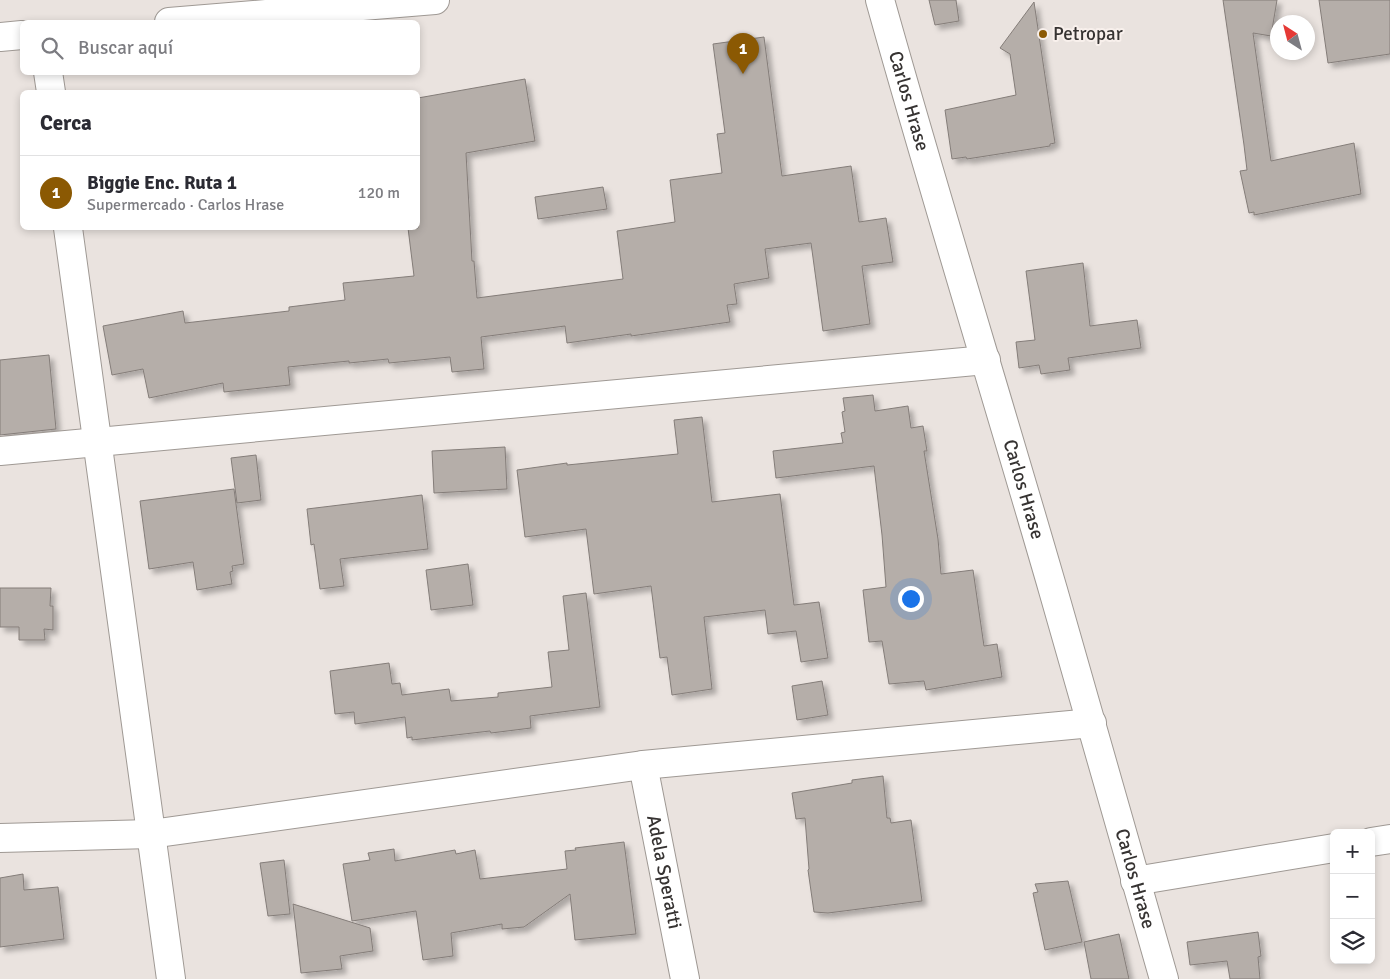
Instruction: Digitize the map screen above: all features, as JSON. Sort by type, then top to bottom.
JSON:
[{"type":"street","points":[[193,20],[435,0]]},
{"type":"street","name":"Carlos Hrase","points":[[880,0],[922,151],[986,360],[1092,723],[1164,979]]},
{"type":"street","points":[[0,37],[20,35]]},
{"type":"street","points":[[48,75],[50,90]]},
{"type":"street","points":[[68,230],[170,979]]},
{"type":"street","points":[[0,451],[986,360]]},
{"type":"street","points":[[0,838],[151,834],[643,765],[1092,723]]},
{"type":"street","name":"Adela Speratti","points":[[643,765],[685,979]]},
{"type":"street","points":[[1375,841],[1390,839]]},
{"type":"street","points":[[1135,881],[1330,849]]},
{"type":"building","points":[[929,0],[956,0],[959,21],[935,25]]},
{"type":"building","points":[[1223,0],[1277,0],[1274,15],[1270,15],[1270,36],[1253,33],[1271,161],[1354,143],[1361,194],[1254,215],[1254,212],[1249,213],[1240,171],[1247,170]]},
{"type":"building","points":[[1319,0],[1390,0],[1390,54],[1328,63]]},
{"type":"building","points":[[1034,2],[1055,143],[1050,144],[1050,146],[967,159],[966,157],[952,159],[945,110],[1016,95],[1010,54],[1000,48]]},
{"type":"building","points":[[764,37],[782,176],[851,166],[859,222],[886,218],[893,262],[862,266],[870,324],[823,331],[811,243],[765,249],[769,278],[734,284],[737,304],[727,305],[730,322],[567,343],[565,326],[481,337],[484,369],[452,372],[450,357],[389,363],[388,359],[349,363],[349,361],[288,367],[290,385],[224,392],[223,383],[149,398],[143,369],[112,375],[103,326],[183,311],[185,323],[289,311],[289,307],[345,300],[343,283],[414,276],[408,230],[420,230],[420,98],[525,79],[535,141],[466,153],[472,261],[474,261],[477,298],[623,279],[617,231],[675,222],[670,180],[722,173],[717,134],[725,133],[713,44]]},
{"type":"building","points":[[603,187],[607,209],[538,219],[535,197]]},
{"type":"building","points":[[1083,263],[1090,326],[1137,320],[1141,348],[1068,358],[1070,370],[1041,374],[1039,365],[1019,368],[1016,342],[1035,340],[1026,271]]},
{"type":"building","points":[[49,355],[56,429],[0,435],[0,360]]},
{"type":"building","points":[[873,395],[875,411],[908,406],[911,428],[923,426],[927,451],[924,451],[938,539],[941,574],[973,570],[984,646],[997,644],[1002,677],[926,690],[924,681],[889,684],[882,641],[869,642],[863,590],[886,587],[874,466],[776,478],[773,451],[843,443],[841,433],[845,432],[842,412],[845,411],[843,398]]},
{"type":"building","points":[[702,417],[712,502],[780,494],[794,605],[819,602],[828,658],[801,662],[796,631],[768,634],[765,610],[704,617],[712,689],[672,695],[667,657],[660,658],[651,586],[594,594],[586,529],[525,537],[517,470],[567,463],[567,465],[678,454],[674,420]]},
{"type":"building","points":[[505,447],[507,489],[434,493],[432,451]]},
{"type":"building","points":[[256,455],[261,500],[237,503],[231,458]]},
{"type":"building","points":[[234,489],[244,564],[232,566],[233,571],[230,572],[232,584],[197,590],[193,562],[149,569],[140,501]]},
{"type":"building","points":[[422,495],[428,549],[340,559],[344,586],[320,589],[314,544],[311,545],[307,509]]},
{"type":"building","points":[[468,564],[473,605],[431,610],[426,570]]},
{"type":"building","points":[[0,588],[51,588],[50,606],[53,606],[53,630],[44,629],[45,640],[19,640],[19,627],[0,627]]},
{"type":"building","points":[[586,593],[600,707],[530,716],[531,728],[412,740],[412,737],[407,738],[405,717],[355,724],[354,712],[335,714],[330,671],[389,663],[392,684],[400,683],[402,695],[449,689],[451,701],[498,697],[498,693],[552,687],[548,652],[569,650],[563,596]]},
{"type":"building","points":[[822,681],[828,715],[797,720],[792,686]]},
{"type":"building","points":[[883,776],[887,818],[890,818],[891,823],[911,820],[922,901],[828,913],[814,912],[808,870],[805,818],[796,819],[792,793],[852,783],[852,780]]},
{"type":"building","points":[[624,842],[636,934],[575,940],[570,894],[524,927],[502,929],[502,924],[451,933],[453,956],[423,960],[416,911],[352,921],[343,864],[370,860],[368,853],[394,849],[395,861],[455,850],[456,854],[475,850],[480,879],[567,869],[565,851]]},
{"type":"building","points":[[284,860],[290,914],[268,916],[260,863]]},
{"type":"building","points":[[23,874],[24,890],[58,887],[64,939],[0,947],[0,878]]},
{"type":"building","points":[[1068,881],[1082,942],[1045,950],[1033,893],[1038,892],[1035,884]]},
{"type":"building","points":[[293,904],[370,928],[373,951],[340,956],[342,969],[301,973]]},
{"type":"building","points":[[1258,932],[1261,956],[1258,957],[1260,979],[1230,979],[1227,961],[1190,965],[1187,942]]},
{"type":"building","points":[[1119,934],[1129,979],[1091,979],[1084,942]]},
{"type":"place","name":"Petropar","points":[[1043,34]]},
{"type":"place","name":"Biggie Enc. Ruta 1","points":[[743,74]]}]
